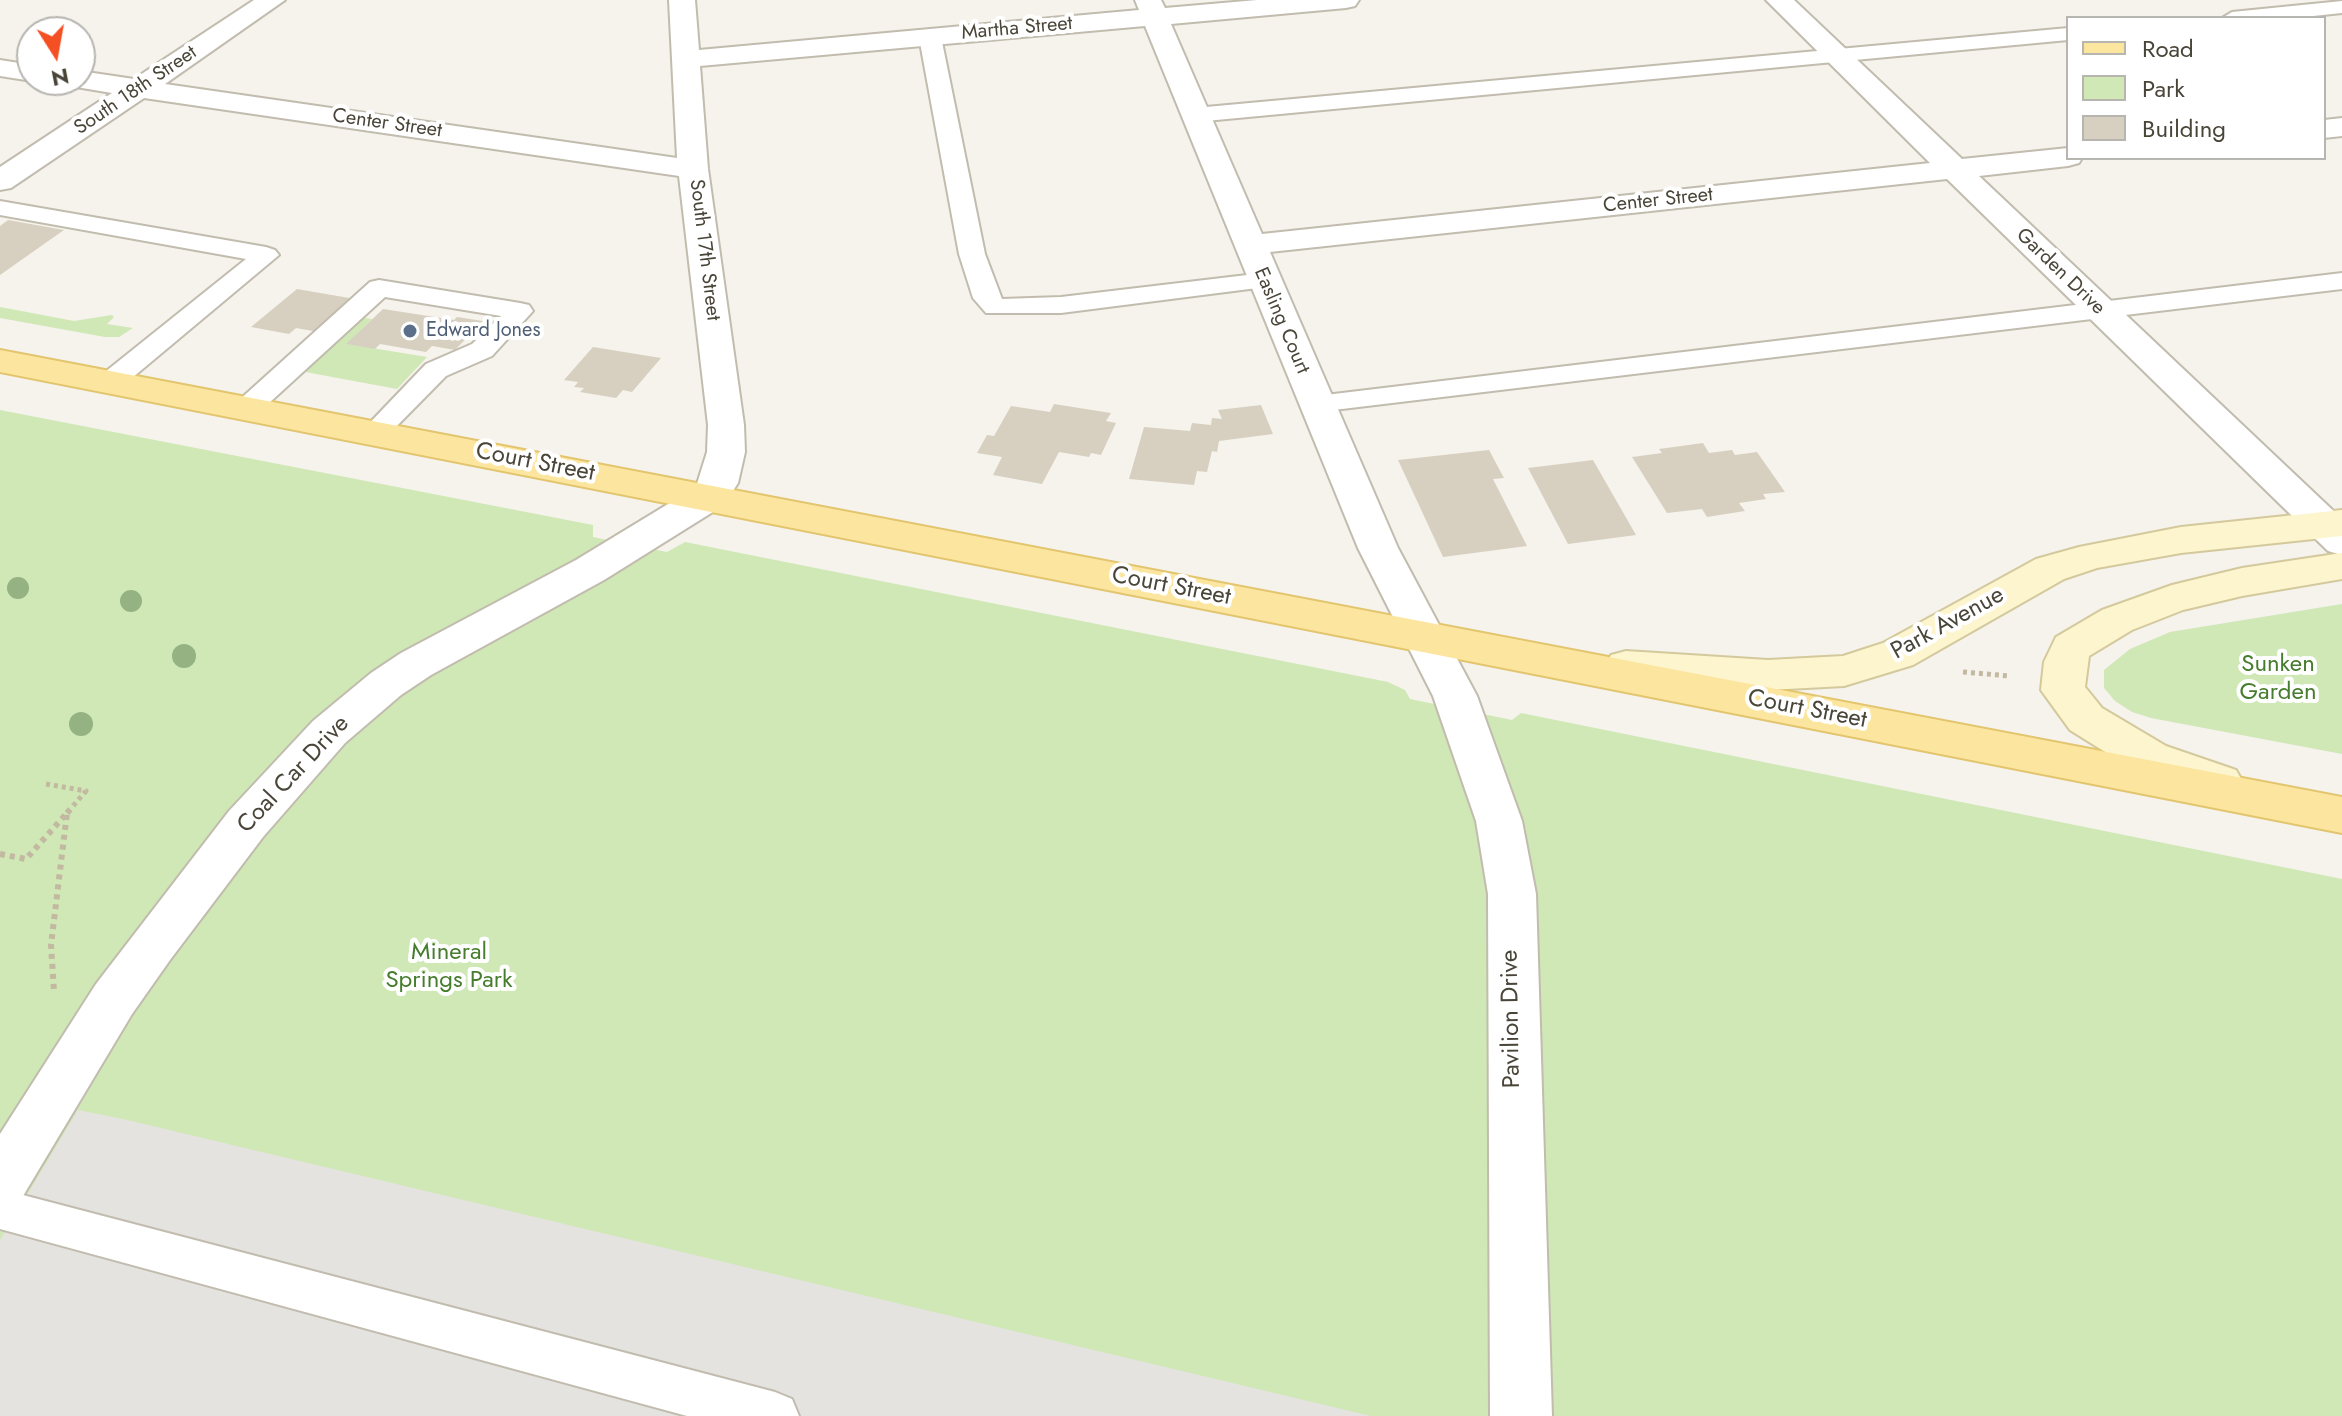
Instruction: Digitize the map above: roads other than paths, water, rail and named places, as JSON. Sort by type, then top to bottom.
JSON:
[{"type":"main road","name":"Court Street","points":[[0,361],[710,496],[2332,813]]},
{"type":"street","name":"South 18th Street","points":[[0,181],[272,0]]},
{"type":"street","name":"South 17th Street","points":[[682,0],[693,169],[726,425],[726,452],[719,483],[710,496]]},
{"type":"street","name":"Martha Street","points":[[688,59],[930,37],[1151,9],[1346,0]]},
{"type":"street","name":"Garden Drive","points":[[1779,0],[2100,310],[2336,530]]},
{"type":"street","name":"Easling Court","points":[[1151,9],[1378,548],[1425,637]]},
{"type":"street","name":"Center Street","points":[[96,82],[693,169]]},
{"type":"street","name":"Center Street","points":[[1249,245],[2066,157]]},
{"type":"street","name":"Coal Car Drive","points":[[0,1183],[114,999],[152,946],[246,824],[329,732],[386,684],[416,664],[590,570],[710,496]]},
{"type":"street","name":"Park Avenue","points":[[1548,659],[1755,675],[1844,671],[1898,654],[1995,597],[2050,569],[2093,556],[2181,540],[2336,530]]},
{"type":"street","points":[[2332,813],[2189,773],[2150,758],[2086,719],[2063,690],[2062,680],[2071,647],[2137,611],[2242,582],[2342,566]]},
{"type":"street","name":"Pavilion Drive","points":[[1425,637],[1455,696],[1499,821],[1512,894],[1521,1416]]},
{"type":"lane","points":[[2252,16],[2342,7]]},
{"type":"lane","points":[[1195,115],[2066,34]]},
{"type":"lane","points":[[930,37],[972,254],[986,298],[995,307],[1061,305],[1264,281]]},
{"type":"lane","points":[[0,208],[266,255],[110,382]]},
{"type":"lane","points":[[1317,404],[2342,281]]},
{"type":"lane","points":[[247,408],[379,288],[520,311],[482,350],[436,370],[375,432]]},
{"type":"lane","points":[[0,1209],[775,1416]]},
{"type":"place","name":"Edward Jones","points":[[410,331]]},
{"type":"park label","name":"Sunken Garden","points":[[2278,679]]},
{"type":"park label","name":"Mineral Springs Park","points":[[449,967]]}]
